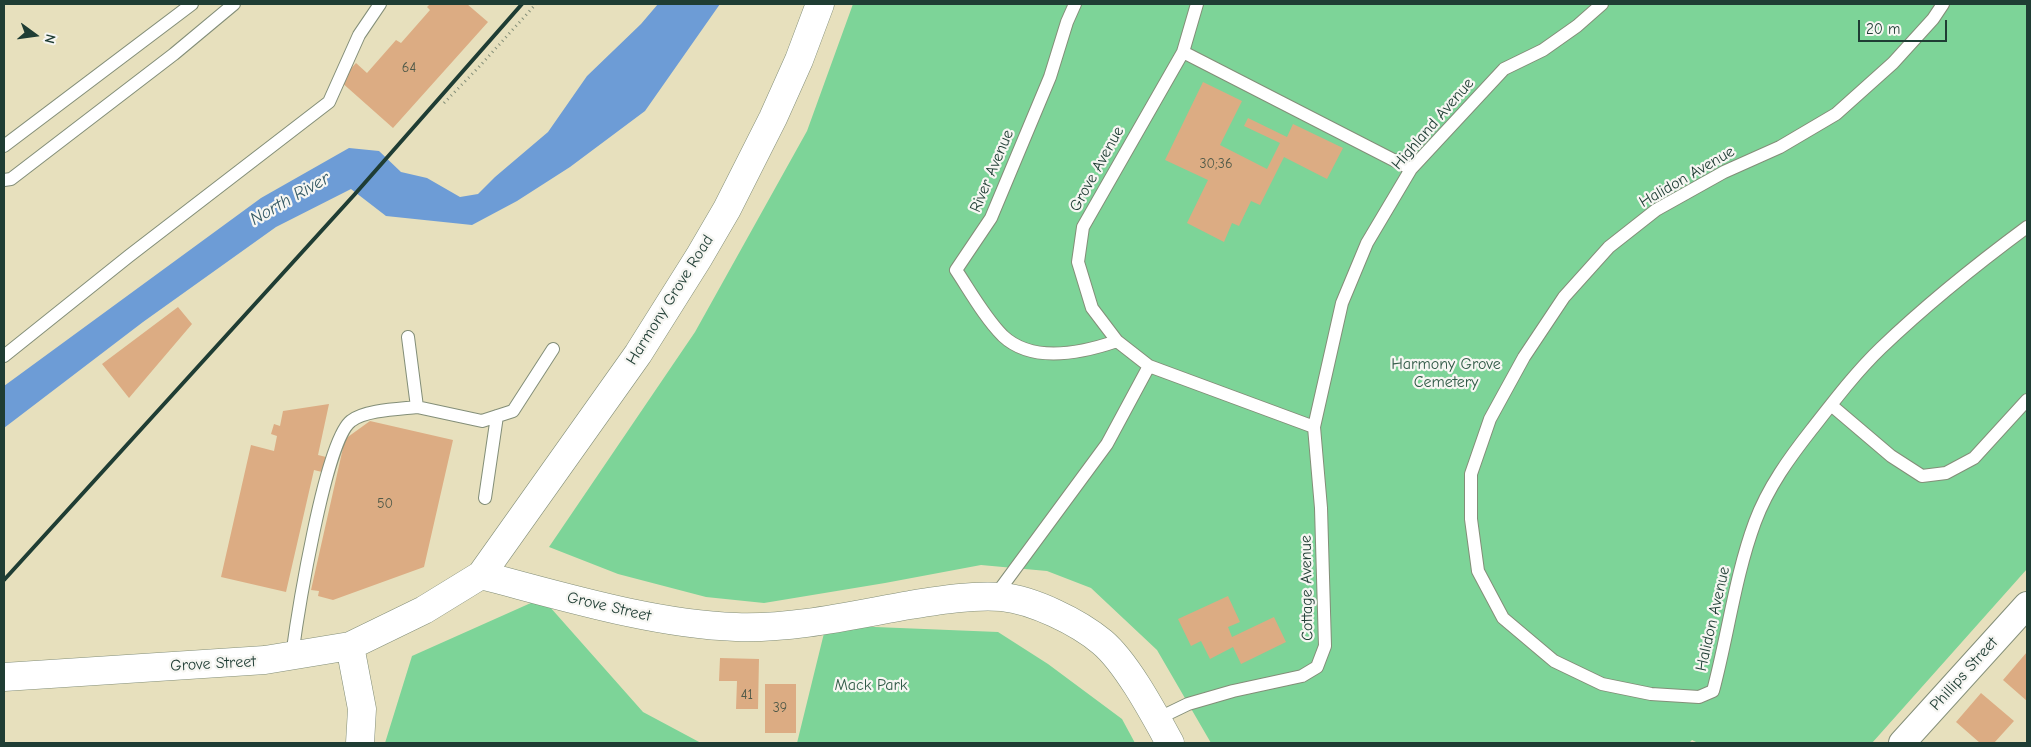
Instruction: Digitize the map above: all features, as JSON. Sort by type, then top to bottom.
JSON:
[{"type":"street","name":"Harmony Grove Road","points":[[481,575],[638,354],[727,209],[773,118],[799,60],[820,4]]},
{"type":"street","name":"Grove Street","points":[[4,677],[265,660],[350,646],[424,610],[481,575],[654,618],[735,627],[771,627],[950,598],[994,597],[1018,600],[1064,618],[1102,643],[1126,671],[1170,743]]},
{"type":"street","name":"Phillips Street","points":[[1902,743],[2027,604]]},
{"type":"street","points":[[350,646],[362,709],[360,743]]},
{"type":"lane","points":[[4,146],[192,4]]},
{"type":"lane","points":[[4,180],[11,179],[174,54],[234,4]]},
{"type":"lane","points":[[4,356],[137,250],[329,102],[359,35],[380,4]]},
{"type":"lane","name":"River Avenue","points":[[1074,4],[1050,78],[992,218],[956,270],[976,301],[1004,336],[1024,349],[1057,354],[1089,350],[1117,342]]},
{"type":"lane","name":"Grove Avenue","points":[[1197,4],[1183,52],[1083,228],[1078,262],[1092,308],[1117,342],[1149,366],[1314,426]]},
{"type":"lane","name":"Highland Avenue","points":[[1314,426],[1342,303],[1367,243],[1411,170],[1504,69],[1543,50],[1577,26],[1602,4]]},
{"type":"lane","name":"Halidon Avenue","points":[[1943,4],[1934,19],[1893,63],[1836,114],[1780,147],[1724,172],[1656,210],[1609,247],[1564,297],[1524,357],[1490,420],[1471,474],[1471,520],[1478,571],[1503,618],[1554,662],[1602,684],[1651,694],[1699,697],[1713,690],[1740,571],[1755,520],[1784,466],[1831,405],[1881,349],[1948,290],[2027,227]]},
{"type":"lane","points":[[1183,52],[1411,170]]},
{"type":"lane","points":[[408,337],[417,407]]},
{"type":"lane","points":[[292,656],[301,591],[325,485],[340,436],[349,422],[361,415],[417,407],[482,421],[513,411],[553,349]]},
{"type":"lane","points":[[994,597],[1107,444],[1149,366]]},
{"type":"lane","points":[[1831,405],[1891,456],[1922,476],[1946,473],[1974,458],[2027,400]]},
{"type":"lane","points":[[485,498],[496,416]]},
{"type":"lane","name":"Cottage Avenue","points":[[1157,719],[1188,704],[1233,691],[1302,676],[1317,667],[1324,646],[1321,508],[1314,426]]},
{"type":"path","points":[[444,103],[536,4]]},
{"type":"green space","name":"Harmony Grove Cemetery","points":[[853,4],[2027,4],[2027,569],[1872,743],[1698,743],[1692,740],[1689,743],[1211,743],[1157,650],[1091,588],[1047,571],[981,565],[764,603],[706,597],[618,574],[549,547],[695,332],[807,131]]},
{"type":"green space","points":[[542,598],[643,712],[701,743],[385,743],[412,656]]},
{"type":"green space","name":"Mack Park","points":[[826,625],[998,632],[1048,664],[1122,719],[1135,743],[797,743]]},
{"type":"water","name":"North River","points":[[658,4],[720,4],[645,111],[570,167],[517,201],[472,225],[386,216],[351,189],[276,227],[143,322],[4,428],[4,386],[261,198],[349,148],[379,151],[401,172],[427,178],[460,197],[478,194],[548,132],[587,76],[641,24]]},
{"type":"building","points":[[430,4],[467,4],[488,22],[393,128],[340,81],[356,63],[367,73],[396,40],[401,43],[430,10],[427,7]]},
{"type":"building","points":[[1203,82],[1242,101],[1220,145],[1267,169],[1280,143],[1244,126],[1248,118],[1287,137],[1293,124],[1343,148],[1327,179],[1284,157],[1260,205],[1251,201],[1239,226],[1232,223],[1224,242],[1187,223],[1208,180],[1165,160]]},
{"type":"building","points":[[178,307],[192,324],[129,398],[102,364]]},
{"type":"building","points":[[329,404],[318,455],[326,457],[322,472],[314,470],[286,592],[221,577],[251,445],[274,451],[277,436],[271,434],[274,424],[280,426],[283,411]]},
{"type":"building","points":[[370,421],[453,440],[424,567],[333,600],[318,596],[319,591],[311,590],[345,439]]},
{"type":"building","points":[[1228,596],[1240,622],[1228,627],[1232,637],[1274,617],[1286,642],[1241,664],[1233,647],[1210,659],[1201,641],[1191,646],[1178,619]]},
{"type":"building","points":[[2027,652],[2027,701],[2003,680]]},
{"type":"building","points":[[720,658],[759,659],[758,709],[736,709],[737,681],[719,681]]},
{"type":"building","points":[[765,684],[796,684],[796,733],[765,733]]},
{"type":"building","points":[[1981,693],[2014,721],[1994,743],[1980,743],[1956,722]]},
{"type":"railway","points":[[4,580],[355,194],[522,4]]}]
